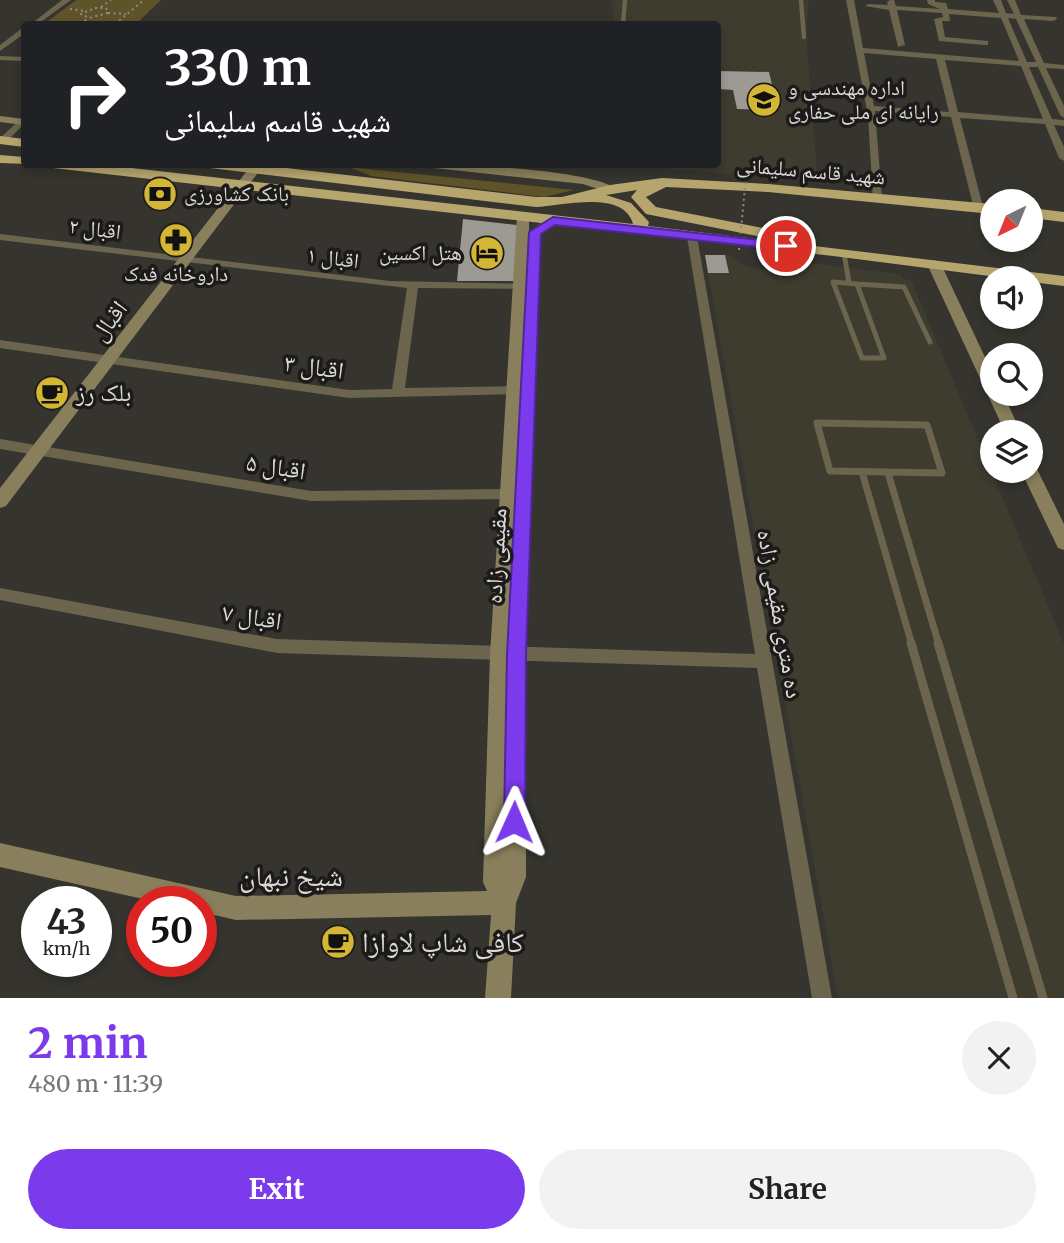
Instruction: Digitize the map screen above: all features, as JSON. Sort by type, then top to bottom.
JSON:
[{"type":"highway","points":[[1,141],[21,143]]},
{"type":"highway","points":[[0,159],[21,161]]},
{"type":"highway","points":[[87,168],[838,252],[1064,281]]},
{"type":"highway","name":"شهید قاسم سلیمانی","points":[[239,168],[536,202],[562,201],[642,184],[682,183],[980,208]]},
{"type":"highway","points":[[333,168],[366,183]]},
{"type":"highway","points":[[682,183],[647,189],[638,197],[651,211],[769,233],[838,252]]},
{"type":"highway","points":[[589,195],[612,200],[634,211],[641,222],[634,230]]},
{"type":"highway","points":[[1043,214],[1064,217]]},
{"type":"main road","points":[[0,119],[21,121]]},
{"type":"main road","points":[[469,168],[584,181],[610,189]]},
{"type":"main road","name":"اقبال","points":[[0,501],[254,170]]},
{"type":"main road","points":[[498,998],[504,903],[495,882],[526,285],[523,217]]},
{"type":"main road","points":[[526,285],[535,232],[553,221]]},
{"type":"main road","points":[[934,264],[980,362]]},
{"type":"main road","points":[[1036,483],[1064,543]]},
{"type":"main road","name":"شیخ نبهان","points":[[0,855],[236,908],[504,903]]},
{"type":"street","points":[[38,21],[67,0]]},
{"type":"street","points":[[850,0],[870,112],[877,198]]},
{"type":"street","points":[[997,0],[1064,158]]},
{"type":"street","points":[[1011,0],[1064,115]]},
{"type":"street","points":[[917,3],[932,2],[945,12],[977,21]]},
{"type":"street","points":[[869,6],[892,4],[945,12],[1053,19]]},
{"type":"street","points":[[892,4],[901,45]]},
{"type":"street","points":[[921,18],[937,19],[945,12],[972,7]]},
{"type":"street","points":[[937,19],[942,39],[985,43]]},
{"type":"street","points":[[0,49],[5,42],[21,34]]},
{"type":"street","points":[[858,50],[1064,67]]},
{"type":"street","points":[[940,57],[955,118],[980,193]]},
{"type":"street","points":[[0,58],[21,59]]},
{"type":"street","points":[[870,112],[1051,125],[1064,123]]},
{"type":"street","points":[[1,141],[21,124]]},
{"type":"street","points":[[1051,125],[1064,130]]},
{"type":"street","name":"اقبال ۲","points":[[0,237],[185,260]]},
{"type":"street","name":"ده متری مقیمی زاده","points":[[692,237],[822,998]]},
{"type":"street","name":"اقبال ۱","points":[[185,260],[413,284],[526,285]]},
{"type":"street","points":[[398,393],[413,284]]},
{"type":"street","name":"اقبال ۳","points":[[0,344],[349,394],[521,390]]},
{"type":"street","name":"اقبال ۵","points":[[0,443],[311,496],[516,494]]},
{"type":"street","name":"اقبال ۷","points":[[0,594],[277,646],[765,661]]},
{"type":"lane","points":[[623,21],[625,0]]},
{"type":"lane","points":[[801,0],[804,37]]},
{"type":"lane","points":[[838,252],[849,283]]},
{"type":"lane","points":[[857,284],[884,358],[862,358],[833,282],[904,287],[930,342]]},
{"type":"lane","points":[[817,423],[927,425],[943,473],[888,473],[830,471],[817,423]]},
{"type":"lane","points":[[862,472],[1013,998]]},
{"type":"lane","points":[[888,473],[1043,998]]},
{"type":"path","points":[[89,18],[81,14],[101,7],[111,0]]},
{"type":"path","points":[[119,21],[144,0]]},
{"type":"path","points":[[101,7],[108,13]]},
{"type":"path","points":[[84,21],[108,13],[127,14]]},
{"type":"path","points":[[739,250],[746,177]]},
{"type":"shaded area","points":[[76,0],[161,0],[139,21],[48,21]]},
{"type":"shaded area","name":"اداره مهندسی و رایانه ای ملی حفاری","points":[[612,0],[809,0],[806,35],[818,182],[661,168],[721,168],[721,21],[613,21]]},
{"type":"shaded area","points":[[351,168],[574,190],[544,197],[371,176]]},
{"type":"shaded area","points":[[725,255],[731,255],[747,267],[771,270],[795,261],[900,274],[903,279],[911,280],[980,444],[980,483],[996,483],[1064,644],[1064,998],[838,998],[708,273],[728,273]]},
{"type":"building","points":[[721,71],[769,72],[778,110],[737,109],[733,90],[721,89]]},
{"type":"building","name":"هتل اکسین","points":[[463,219],[517,225],[514,281],[457,281]]},
{"type":"building","points":[[705,255],[725,255],[729,273],[708,273]]},
{"type":"place","name":"اداره مهندسی و رایانه ای ملی حفاری","points":[[764,100]]},
{"type":"place","name":"بانک کشاورزی","points":[[160,194]]},
{"type":"place","name":"داروخانه فدک","points":[[176,240]]},
{"type":"place","name":"هتل اکسین","points":[[487,253]]},
{"type":"place","name":"بلک رز","points":[[52,393]]},
{"type":"place","name":"کافی شاپ لاوازا","points":[[338,942]]},
{"type":"route","points":[[514,822],[516,655],[535,232],[553,221],[786,246]]}]
